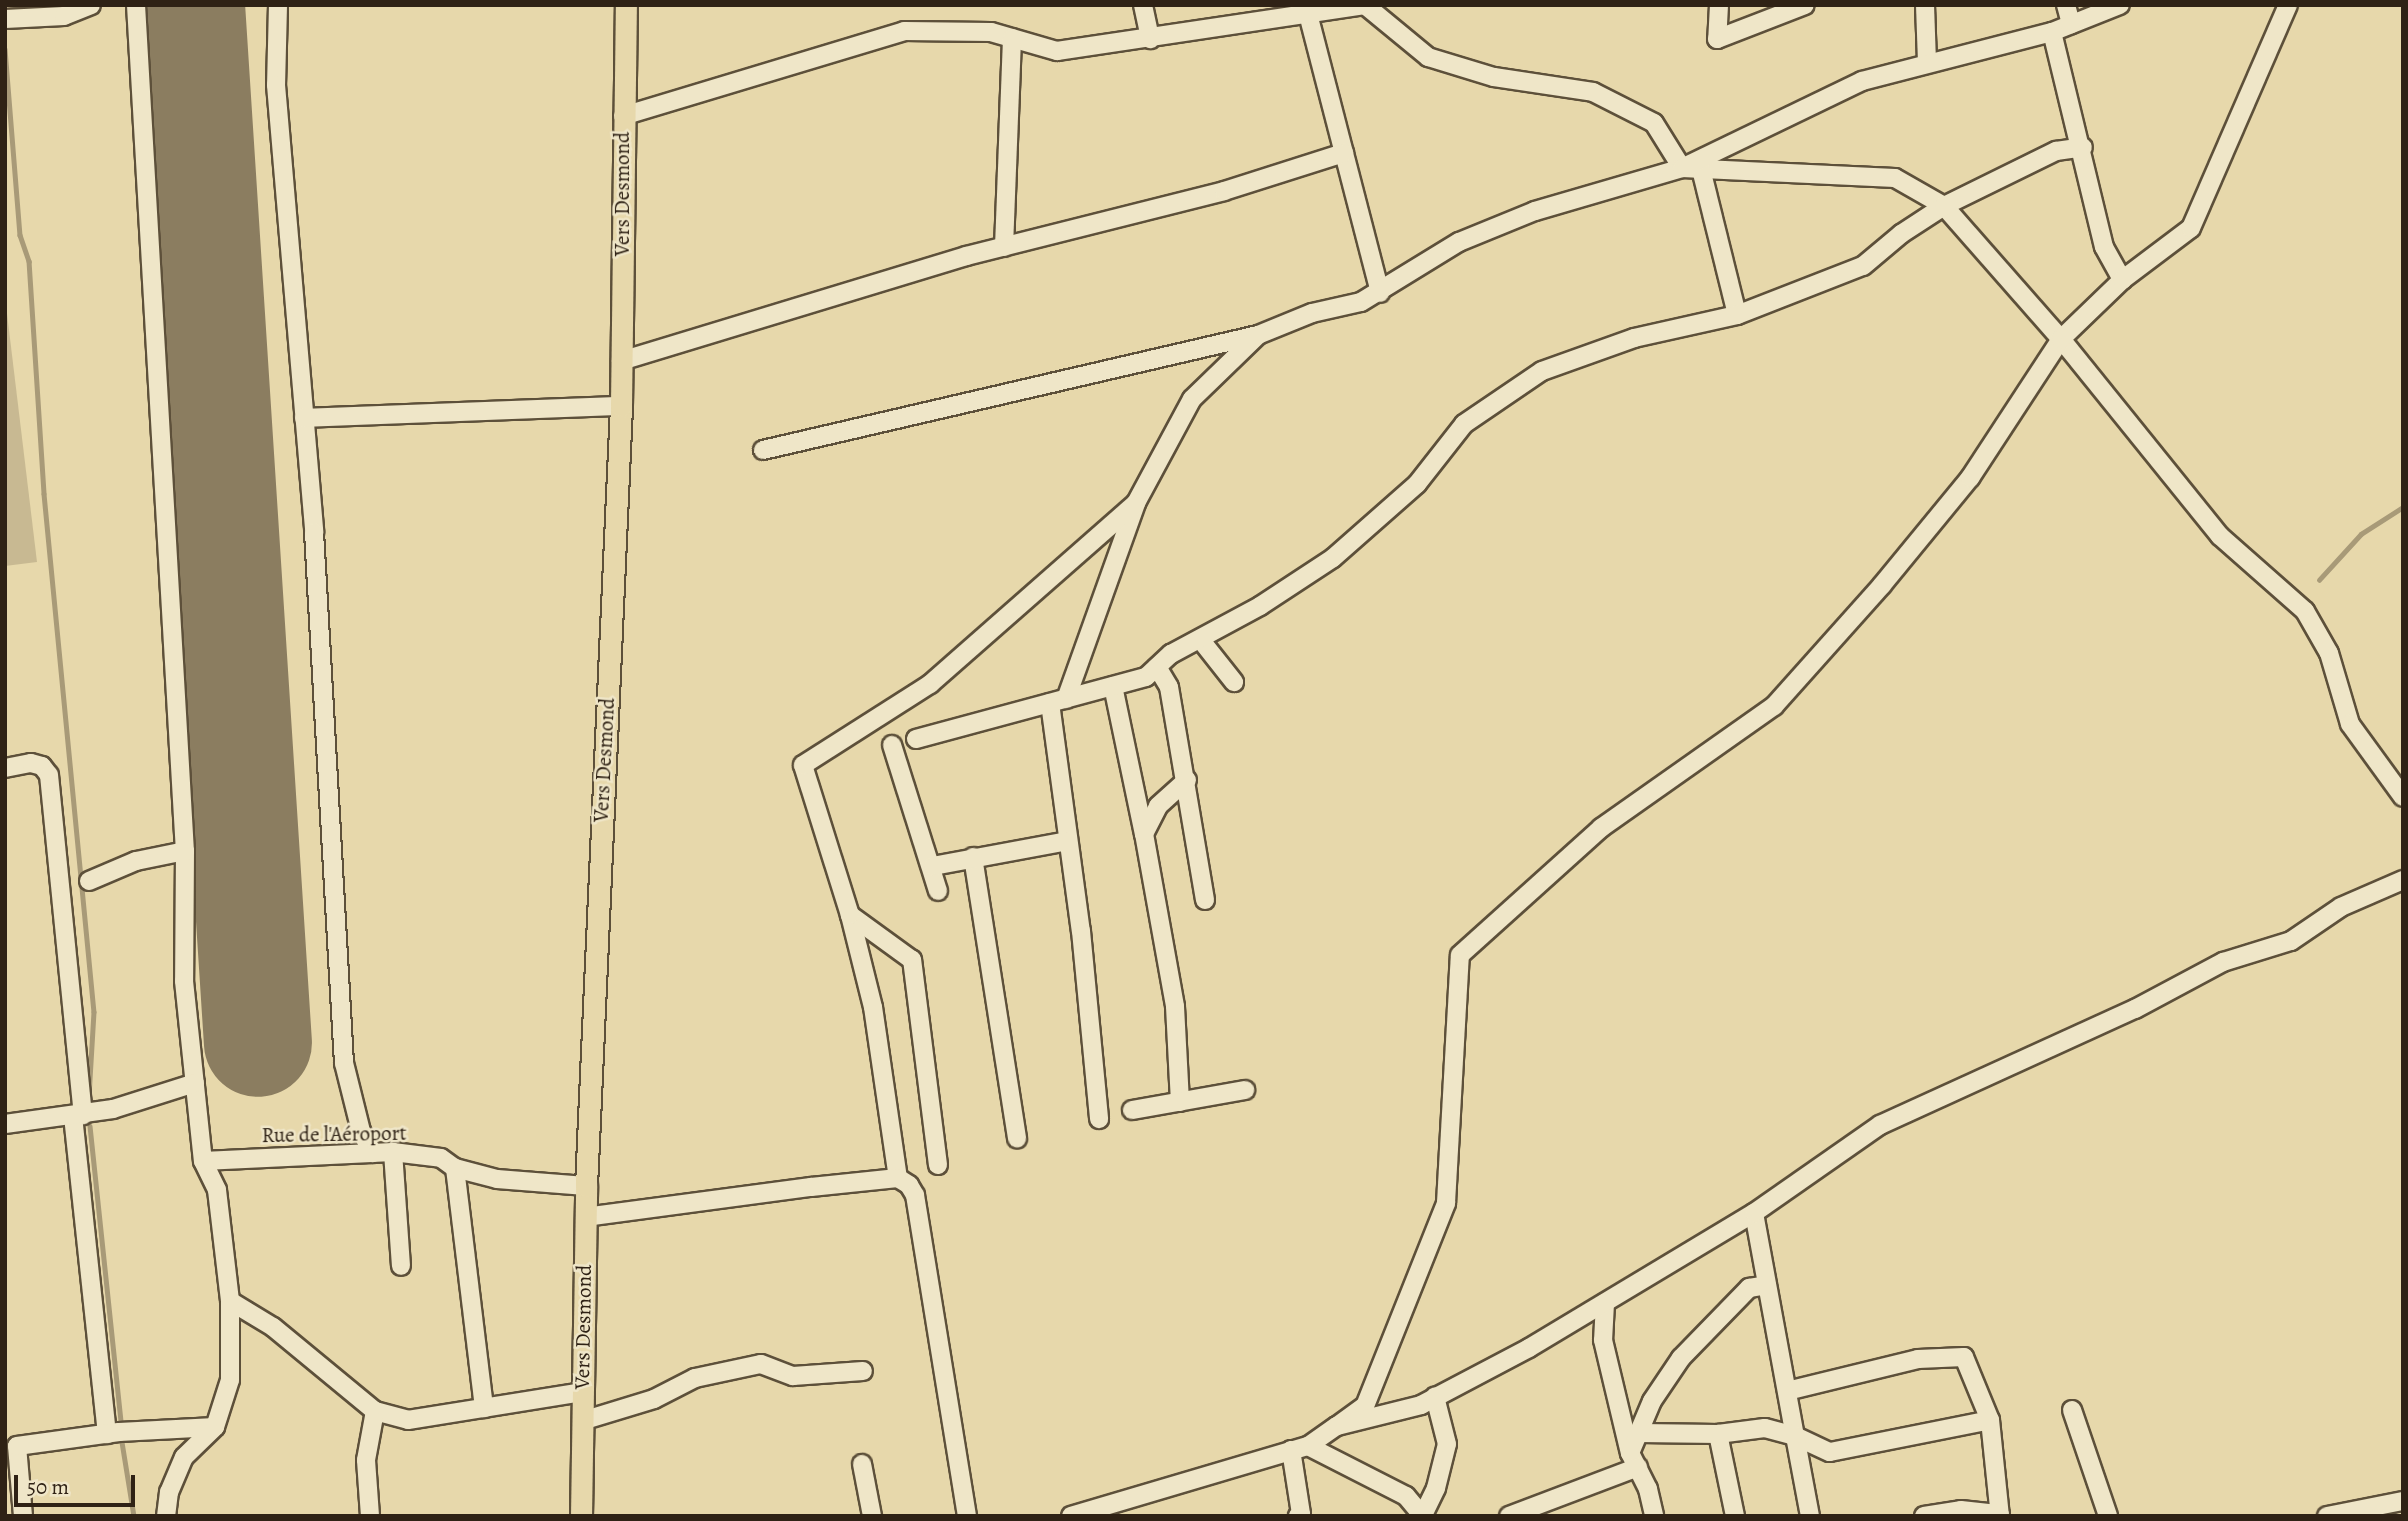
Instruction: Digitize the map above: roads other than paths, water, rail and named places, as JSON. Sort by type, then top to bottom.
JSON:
[{"type":"main road","name":"Vers Desmond","points":[[581,1516],[586,1186],[621,407],[626,5]]},
{"type":"street","points":[[5,19],[64,16],[91,5]]},
{"type":"street","points":[[136,5],[186,851],[184,981],[203,1161],[218,1190],[230,1301],[230,1380],[215,1427],[184,1457],[169,1492],[166,1516]]},
{"type":"street","points":[[278,5],[276,85],[304,418],[344,1063],[361,1131],[372,1153]]},
{"type":"street","points":[[1143,5],[1150,39]]},
{"type":"street","points":[[623,116],[904,31],[991,32],[1057,51],[1150,39],[1310,10],[1365,5],[1428,57],[1494,77],[1594,92],[1654,123],[1682,168]]},
{"type":"street","points":[[1719,5],[1717,39],[1805,5]]},
{"type":"street","points":[[1925,5],[1927,63]]},
{"type":"street","points":[[2066,5],[2071,24]]},
{"type":"street","points":[[763,450],[1258,335],[1380,293],[1471,237],[1535,211],[1682,168],[1862,81],[2052,32],[2120,5]]},
{"type":"street","points":[[1071,1516],[1299,1448],[1365,1406],[1446,1203],[1460,955],[1601,828],[1774,706],[1882,585],[1970,478],[2061,339],[2122,280],[2190,228],[2288,5]]},
{"type":"street","points":[[1310,10],[1380,293]]},
{"type":"street","points":[[2052,32],[2083,147],[2104,247],[2122,280]]},
{"type":"street","points":[[1004,247],[1012,38]]},
{"type":"street","points":[[916,739],[1146,677],[1200,639],[1333,558],[1417,484],[1464,424],[1542,371],[1634,338],[1737,315],[1863,266],[1944,206],[2056,151],[2083,147]]},
{"type":"street","points":[[621,360],[1004,247],[1224,191],[1344,153]]},
{"type":"street","points":[[1682,168],[1895,178],[1944,206],[2061,339],[2220,536],[2305,611],[2329,653],[2350,724],[2403,797]]},
{"type":"street","points":[[1700,169],[1737,315]]},
{"type":"street","points":[[1099,1119],[1068,841],[1058,701],[1136,503],[1192,399],[1258,335]]},
{"type":"street","points":[[304,418],[621,407]]},
{"type":"street","points":[[967,1516],[915,1195],[898,1178],[873,1007],[850,915],[803,765],[930,684],[1136,503]]},
{"type":"street","points":[[1200,639],[1234,682]]},
{"type":"street","points":[[1157,667],[1169,687],[1187,779],[1205,900]]},
{"type":"street","points":[[1113,686],[1144,834],[1175,1006],[1180,1102]]},
{"type":"street","points":[[892,745],[933,866],[938,891]]},
{"type":"street","points":[[5,768],[31,764],[42,766],[48,775],[107,1434]]},
{"type":"street","points":[[1144,834],[1158,806],[1187,779]]},
{"type":"street","points":[[933,866],[1068,841]]},
{"type":"street","points":[[89,881],[136,861],[186,851]]},
{"type":"street","points":[[973,857],[1017,1139]]},
{"type":"street","points":[[1337,1426],[1367,1422],[1435,1397],[1605,1303],[1754,1213],[1880,1125],[2135,1009],[2223,962],[2291,941],[2342,907],[2403,880]]},
{"type":"street","points":[[850,915],[912,960],[937,1165]]},
{"type":"street","points":[[5,1124],[78,1115],[195,1083]]},
{"type":"street","points":[[1132,1111],[1245,1090]]},
{"type":"street","points":[[393,1152],[401,1266]]},
{"type":"street","name":"Rue de l'Aéroport","points":[[203,1161],[393,1152],[442,1158],[455,1168],[497,1179],[586,1186]]},
{"type":"street","points":[[455,1168],[484,1408]]},
{"type":"street","points":[[585,1217],[898,1178]]},
{"type":"street","points":[[1754,1213],[1810,1516]]},
{"type":"street","points":[[1634,1460],[1640,1433],[1652,1401],[1681,1358],[1749,1287],[1767,1285]]},
{"type":"street","points":[[230,1301],[272,1327],[375,1411],[408,1420],[582,1392]]},
{"type":"street","points":[[1605,1303],[1603,1340],[1634,1460],[1654,1516]]},
{"type":"street","points":[[1787,1391],[1918,1359],[1964,1357],[1990,1420],[2000,1515],[1961,1510],[1924,1516]]},
{"type":"street","points":[[582,1421],[654,1399],[695,1378],[761,1364],[793,1376],[863,1371]]},
{"type":"street","points":[[1299,1448],[1406,1496],[1423,1515],[1436,1488],[1447,1444],[1435,1397]]},
{"type":"street","points":[[2072,1410],[2108,1516]]},
{"type":"street","points":[[370,1516],[366,1460],[375,1411]]},
{"type":"street","points":[[1640,1433],[1718,1434],[1765,1428],[1795,1436],[1830,1452],[1990,1420]]},
{"type":"street","points":[[23,1516],[17,1446],[107,1434],[215,1427]]},
{"type":"street","points":[[1718,1434],[1735,1516]]},
{"type":"street","points":[[1298,1516],[1301,1514],[1299,1448]]},
{"type":"street","points":[[1509,1516],[1534,1511],[1634,1460]]},
{"type":"street","points":[[862,1464],[872,1516]]},
{"type":"street","points":[[2327,1516],[2403,1501]]},
{"type":"waterway","points":[[5,49],[20,235],[29,261],[44,494],[94,1012],[89,1097]]},
{"type":"waterway","points":[[2319,580],[2361,534],[2403,507]]},
{"type":"waterway","points":[[90,1126],[121,1422]]},
{"type":"waterway","points":[[122,1442],[134,1516]]}]
